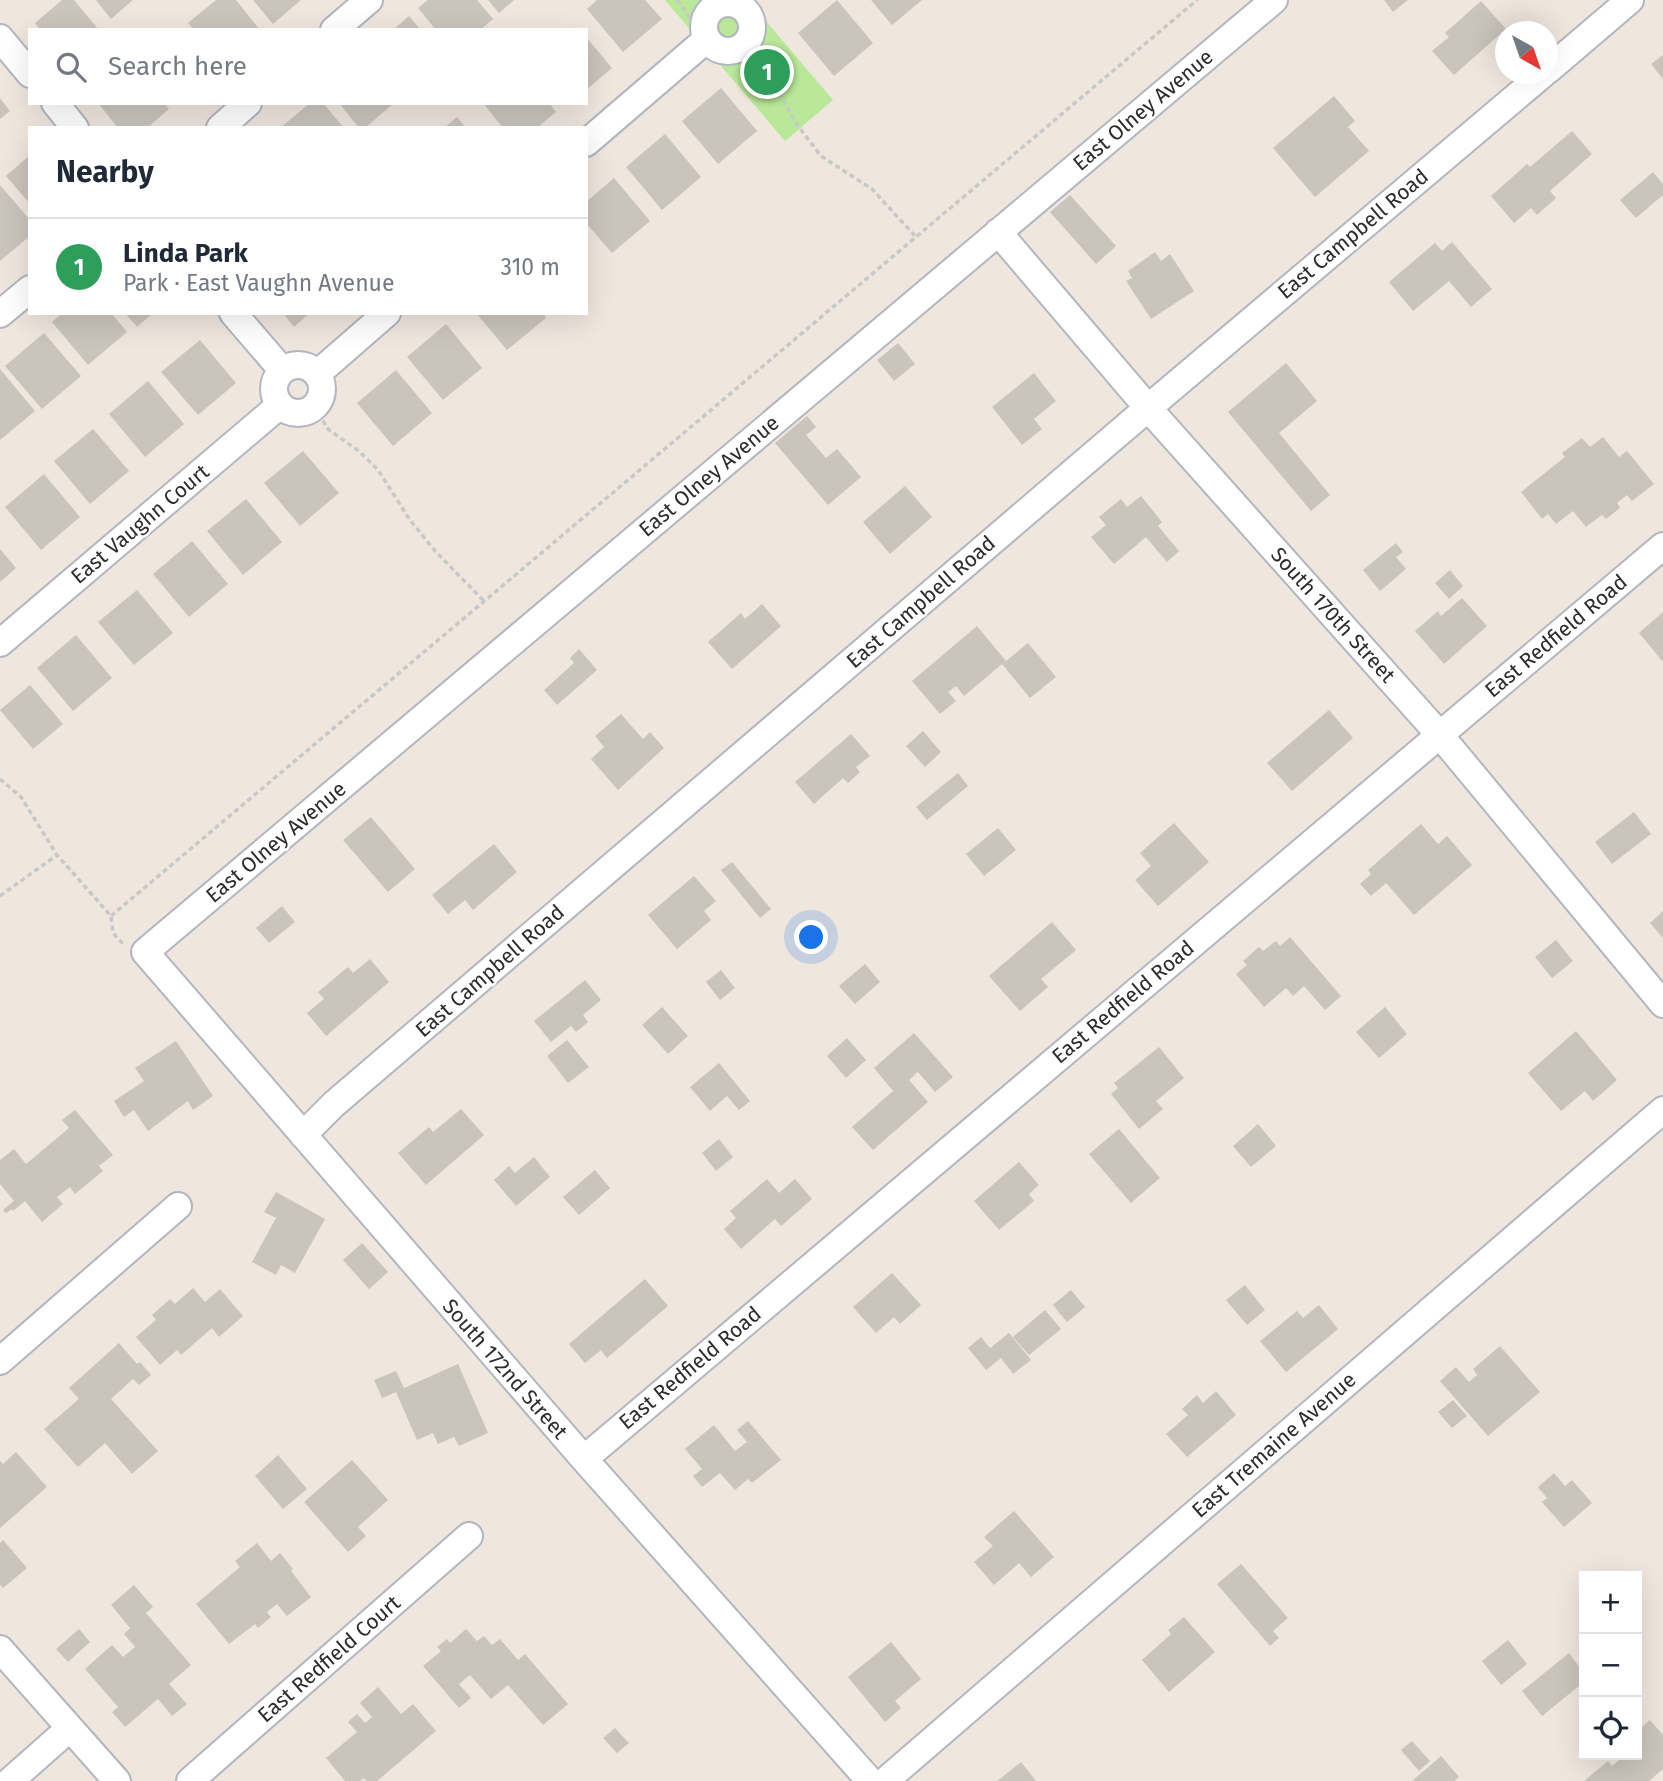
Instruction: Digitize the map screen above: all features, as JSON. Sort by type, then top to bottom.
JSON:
[{"type":"street","points":[[336,28],[369,0]]},
{"type":"street","name":"East Olney Avenue","points":[[145,953],[1274,0]]},
{"type":"street","points":[[1558,61],[1630,0]]},
{"type":"street","points":[[720,4],[759,7],[749,40],[743,46],[737,50],[724,51],[713,46],[705,33],[706,16],[720,4]]},
{"type":"street","points":[[588,141],[705,33]]},
{"type":"street","points":[[0,38],[28,72]]},
{"type":"street","name":"East Campbell Road","points":[[303,1135],[345,1095],[1531,84]]},
{"type":"street","points":[[57,105],[73,126]]},
{"type":"street","points":[[222,126],[246,105]]},
{"type":"street","name":"South 170th Street","points":[[998,232],[1148,408],[1439,734],[1663,1004]]},
{"type":"street","points":[[0,314],[28,291]]},
{"type":"street","points":[[235,315],[282,370]]},
{"type":"street","points":[[317,374],[385,315]]},
{"type":"street","points":[[298,364],[317,374],[322,391],[314,406],[297,413],[279,405],[273,386],[282,370],[298,364]]},
{"type":"street","name":"East Vaughn Court","points":[[0,643],[279,405]]},
{"type":"street","name":"East Redfield Road","points":[[584,1459],[1663,546]]},
{"type":"street","name":"South 172nd Street","points":[[145,953],[584,1459],[870,1781]]},
{"type":"street","name":"East Tremaine Avenue","points":[[885,1781],[1663,1110]]},
{"type":"street","points":[[0,1361],[178,1206]]},
{"type":"street","name":"East Redfield Court","points":[[190,1781],[468,1536]]},
{"type":"street","points":[[0,1649],[117,1781]]},
{"type":"street","points":[[10,1781],[71,1728]]},
{"type":"path","points":[[677,0],[697,27],[705,33]]},
{"type":"path","points":[[0,779],[21,797],[57,855],[111,916],[1197,0]]},
{"type":"path","points":[[743,46],[764,66],[796,123],[821,156],[872,189],[891,213],[916,237]]},
{"type":"path","points":[[314,406],[328,429],[360,452],[378,470],[410,520],[435,551],[484,601]]},
{"type":"path","points":[[0,896],[57,855]]},
{"type":"green space","points":[[665,0],[748,0],[833,100],[785,141]]},
{"type":"building","points":[[62,0],[74,0],[97,28],[39,28],[35,23]]},
{"type":"building","points":[[96,0],[133,0],[111,19]]},
{"type":"building","points":[[216,0],[236,0],[258,28],[192,28],[188,23]]},
{"type":"building","points":[[253,0],[301,0],[273,24]]},
{"type":"building","points":[[428,0],[477,0],[493,19],[482,28],[434,28],[418,8]]},
{"type":"building","points":[[488,0],[514,0],[499,13]]},
{"type":"building","points":[[597,0],[645,0],[662,19],[623,52],[587,9]]},
{"type":"building","points":[[837,0],[873,43],[834,76],[798,33]]},
{"type":"building","points":[[871,0],[922,0],[892,25]]},
{"type":"building","points":[[1384,0],[1408,0],[1393,12]]},
{"type":"building","points":[[1481,1],[1499,21],[1495,21],[1495,39],[1454,75],[1432,51],[1449,37],[1445,33]]},
{"type":"building","points":[[409,16],[419,28],[395,28]]},
{"type":"building","points":[[588,39],[612,68],[588,88]]},
{"type":"building","points":[[1663,55],[1663,79],[1651,64]]},
{"type":"building","points":[[721,88],[757,131],[718,164],[682,121]]},
{"type":"building","points":[[1334,96],[1355,121],[1348,127],[1369,151],[1315,197],[1273,148]]},
{"type":"building","points":[[0,98],[10,111],[0,119]]},
{"type":"building","points":[[100,105],[166,105],[169,109],[149,126],[116,126]]},
{"type":"building","points":[[308,105],[325,105],[342,126],[282,126]]},
{"type":"building","points":[[341,105],[392,105],[367,126],[357,126]]},
{"type":"building","points":[[485,105],[551,105],[556,112],[539,126],[501,126]]},
{"type":"building","points":[[457,117],[464,126],[446,126]]},
{"type":"building","points":[[1572,131],[1592,154],[1550,191],[1556,198],[1537,215],[1531,208],[1514,223],[1491,196],[1527,164],[1530,167]]},
{"type":"building","points":[[665,134],[701,177],[662,210],[626,167]]},
{"type":"building","points":[[28,157],[28,202],[6,176]]},
{"type":"building","points":[[1653,172],[1663,184],[1663,195],[1636,218],[1620,200]]},
{"type":"building","points":[[614,178],[650,221],[612,253],[588,225],[588,200]]},
{"type":"building","points":[[0,185],[28,218],[28,238],[0,261]]},
{"type":"building","points":[[1070,195],[1116,246],[1096,264],[1050,212]]},
{"type":"building","points":[[1452,242],[1492,289],[1471,307],[1449,281],[1413,311],[1389,282],[1435,243],[1442,251]]},
{"type":"building","points":[[1155,252],[1161,261],[1170,254],[1194,291],[1151,319],[1126,281],[1132,278],[1128,271]]},
{"type":"building","points":[[60,315],[113,315],[127,332],[88,365],[52,322]]},
{"type":"building","points":[[127,315],[151,315],[137,327]]},
{"type":"building","points":[[285,315],[308,315],[294,327]]},
{"type":"building","points":[[478,315],[544,315],[546,318],[507,350]]},
{"type":"building","points":[[446,324],[482,368],[443,400],[407,357]]},
{"type":"building","points":[[44,333],[81,376],[42,409],[5,366]]},
{"type":"building","points":[[200,340],[236,383],[198,415],[161,372]]},
{"type":"building","points":[[898,343],[915,364],[894,381],[877,360]]},
{"type":"building","points":[[1286,363],[1317,401],[1279,433],[1330,495],[1311,511],[1228,412]]},
{"type":"building","points":[[0,369],[35,411],[0,440]]},
{"type":"building","points":[[396,370],[432,413],[393,446],[357,403]]},
{"type":"building","points":[[1034,373],[1056,401],[1034,419],[1042,429],[1022,445],[992,407]]},
{"type":"building","points":[[148,381],[184,424],[145,457],[109,414]]},
{"type":"building","points":[[807,416],[816,427],[806,435],[826,458],[837,449],[861,477],[828,505],[775,443]]},
{"type":"building","points":[[93,429],[129,471],[90,504],[54,461]]},
{"type":"building","points":[[1603,437],[1619,457],[1627,451],[1654,484],[1632,501],[1627,495],[1617,503],[1620,508],[1606,519],[1602,515],[1586,527],[1573,511],[1556,524],[1548,514],[1542,519],[1521,492],[1565,457],[1562,453],[1582,438],[1590,447]]},
{"type":"building","points":[[303,451],[339,493],[300,526],[264,483]]},
{"type":"building","points":[[44,474],[80,517],[41,550],[5,507]]},
{"type":"building","points":[[905,486],[932,517],[890,554],[863,522]]},
{"type":"building","points":[[1141,496],[1162,522],[1158,526],[1179,551],[1167,562],[1146,537],[1114,564],[1091,537],[1106,525],[1099,517],[1121,499],[1127,507]]},
{"type":"building","points":[[246,499],[282,542],[243,575],[207,531]]},
{"type":"building","points":[[192,541],[228,584],[189,617],[153,574]]},
{"type":"building","points":[[1396,543],[1403,552],[1396,557],[1406,569],[1380,591],[1363,570]]},
{"type":"building","points":[[0,549],[16,568],[0,582]]},
{"type":"building","points":[[1450,570],[1463,586],[1449,599],[1435,583]]},
{"type":"building","points":[[137,590],[173,633],[134,665],[98,622]]},
{"type":"building","points":[[1462,598],[1487,626],[1444,664],[1415,631],[1438,611],[1441,616]]},
{"type":"building","points":[[762,604],[781,626],[732,669],[708,642],[741,613],[745,619]]},
{"type":"building","points":[[1663,612],[1663,662],[1639,633]]},
{"type":"building","points":[[977,626],[1006,661],[1028,643],[1056,677],[1030,698],[1002,664],[964,696],[956,686],[948,692],[956,701],[940,714],[912,681]]},
{"type":"building","points":[[76,635],[112,678],[73,711],[37,668]]},
{"type":"building","points":[[579,649],[597,670],[557,705],[544,690],[574,663],[570,658]]},
{"type":"building","points":[[30,685],[63,724],[33,749],[0,710]]},
{"type":"building","points":[[1329,710],[1353,738],[1292,791],[1267,763]]},
{"type":"building","points":[[621,714],[643,739],[650,732],[664,748],[618,790],[591,759],[604,747],[595,736]]},
{"type":"building","points":[[923,731],[941,752],[925,767],[906,746]]},
{"type":"building","points":[[851,734],[870,756],[856,767],[860,772],[848,783],[843,778],[814,804],[795,782]]},
{"type":"building","points":[[958,773],[968,786],[927,820],[916,807]]},
{"type":"building","points":[[1634,812],[1651,834],[1612,864],[1595,842]]},
{"type":"building","points":[[371,817],[415,869],[388,892],[343,840]]},
{"type":"building","points":[[1174,823],[1209,862],[1158,906],[1135,880],[1151,866],[1140,853]]},
{"type":"building","points":[[1421,824],[1438,844],[1447,836],[1472,865],[1414,915],[1386,883],[1371,896],[1360,884],[1371,874],[1368,870]]},
{"type":"building","points":[[998,828],[1016,850],[984,876],[966,854]]},
{"type":"building","points":[[494,844],[517,872],[473,910],[465,900],[448,914],[432,895]]},
{"type":"building","points":[[732,862],[771,909],[760,918],[721,870]]},
{"type":"building","points":[[694,876],[716,901],[704,911],[711,920],[677,949],[648,915]]},
{"type":"building","points":[[282,906],[295,922],[269,943],[256,928]]},
{"type":"building","points":[[1663,911],[1663,938],[1650,923]]},
{"type":"building","points":[[1052,922],[1076,950],[1041,979],[1048,987],[1020,1011],[989,976]]},
{"type":"building","points":[[1290,937],[1341,996],[1325,1010],[1304,986],[1293,996],[1286,988],[1264,1007],[1236,974],[1247,965],[1243,961],[1259,947],[1263,951],[1276,941],[1280,946]]},
{"type":"building","points":[[1556,940],[1573,961],[1552,978],[1535,957]]},
{"type":"building","points":[[370,959],[389,982],[326,1036],[307,1013],[324,999],[318,992],[348,967],[353,973]]},
{"type":"building","points":[[865,964],[880,982],[855,1004],[839,986]]},
{"type":"building","points":[[721,970],[735,988],[720,1000],[706,982]]},
{"type":"building","points":[[585,980],[601,1000],[583,1015],[588,1022],[576,1032],[571,1026],[551,1042],[534,1021]]},
{"type":"building","points":[[662,1007],[688,1036],[668,1054],[642,1025]]},
{"type":"building","points":[[1385,1007],[1407,1034],[1379,1058],[1356,1032]]},
{"type":"building","points":[[1576,1031],[1617,1080],[1593,1101],[1585,1091],[1561,1111],[1528,1073]]},
{"type":"building","points":[[914,1033],[953,1077],[935,1092],[918,1072],[909,1080],[928,1102],[873,1150],[852,1127],[893,1091],[874,1068]]},
{"type":"building","points":[[847,1038],[866,1060],[846,1078],[827,1056]]},
{"type":"building","points":[[567,1040],[589,1067],[568,1083],[547,1056]]},
{"type":"building","points":[[176,1041],[213,1096],[193,1110],[188,1101],[148,1131],[134,1110],[124,1117],[114,1101],[144,1081],[135,1068]]},
{"type":"building","points":[[1159,1047],[1184,1078],[1156,1101],[1163,1109],[1139,1129],[1111,1094],[1118,1088],[1114,1083]]},
{"type":"building","points":[[719,1063],[750,1101],[739,1110],[727,1096],[710,1111],[690,1087]]},
{"type":"building","points":[[461,1109],[484,1135],[426,1185],[398,1153],[429,1127],[433,1132]]},
{"type":"building","points":[[75,1110],[113,1155],[99,1166],[103,1171],[75,1194],[70,1187],[57,1197],[63,1204],[42,1222],[25,1201],[6,1213],[3,1210],[14,1201],[0,1184],[0,1160],[14,1149],[26,1164],[69,1128],[62,1120]]},
{"type":"building","points":[[1258,1124],[1276,1146],[1251,1167],[1233,1146]]},
{"type":"building","points":[[1119,1129],[1160,1178],[1131,1203],[1089,1154]]},
{"type":"building","points":[[719,1139],[733,1157],[716,1171],[702,1153]]},
{"type":"building","points":[[534,1157],[550,1177],[516,1206],[494,1180],[509,1166],[515,1173]]},
{"type":"building","points":[[1019,1162],[1039,1185],[1029,1194],[1034,1201],[999,1230],[974,1201]]},
{"type":"building","points":[[595,1170],[610,1188],[579,1215],[563,1197]]},
{"type":"building","points":[[767,1179],[779,1193],[795,1179],[812,1199],[781,1226],[775,1219],[741,1249],[724,1229],[736,1218],[730,1211]]},
{"type":"building","points":[[276,1192],[325,1219],[295,1273],[281,1265],[276,1275],[252,1262],[276,1218],[264,1212]]},
{"type":"building","points":[[362,1243],[388,1272],[369,1289],[343,1260]]},
{"type":"building","points":[[892,1273],[921,1305],[900,1324],[894,1317],[876,1333],[853,1307]]},
{"type":"building","points":[[645,1279],[668,1306],[607,1358],[601,1350],[585,1363],[569,1344]]},
{"type":"building","points":[[1245,1285],[1265,1310],[1247,1325],[1226,1300]]},
{"type":"building","points":[[193,1288],[205,1302],[220,1289],[243,1316],[219,1337],[212,1328],[181,1355],[177,1350],[160,1365],[136,1337],[156,1320],[152,1315],[170,1299],[175,1304]]},
{"type":"building","points":[[1071,1290],[1085,1307],[1067,1322],[1053,1305]]},
{"type":"building","points":[[1319,1305],[1338,1329],[1286,1372],[1260,1341],[1297,1311],[1303,1318]]},
{"type":"building","points":[[1045,1310],[1061,1329],[1029,1355],[1013,1337]]},
{"type":"building","points":[[1009,1333],[1031,1360],[1013,1374],[1001,1358],[986,1370],[968,1348],[981,1337],[990,1348]]},
{"type":"building","points":[[119,1343],[137,1364],[140,1362],[151,1375],[139,1385],[133,1379],[111,1399],[158,1451],[132,1474],[105,1443],[78,1467],[44,1429],[79,1399],[69,1388]]},
{"type":"building","points":[[1500,1346],[1540,1392],[1488,1436],[1440,1381],[1456,1367],[1469,1382],[1477,1375],[1473,1369]]},
{"type":"building","points":[[458,1364],[488,1433],[459,1446],[454,1437],[438,1444],[433,1433],[417,1440],[396,1392],[382,1398],[374,1380],[396,1371],[404,1388]]},
{"type":"building","points":[[1216,1391],[1236,1415],[1187,1457],[1166,1434],[1188,1415],[1182,1409],[1197,1395],[1203,1403]]},
{"type":"building","points":[[1453,1400],[1467,1416],[1452,1428],[1438,1412]]},
{"type":"building","points":[[748,1421],[781,1460],[752,1483],[748,1479],[735,1490],[720,1473],[702,1487],[693,1476],[702,1469],[685,1449],[714,1425],[735,1451],[747,1442],[737,1430]]},
{"type":"building","points":[[16,1452],[47,1487],[0,1528],[0,1461],[3,1464]]},
{"type":"building","points":[[278,1455],[307,1489],[283,1509],[255,1476]]},
{"type":"building","points":[[352,1460],[388,1500],[358,1527],[366,1536],[348,1552],[304,1502]]},
{"type":"building","points":[[1554,1473],[1565,1486],[1572,1480],[1592,1503],[1564,1527],[1542,1502],[1547,1498],[1538,1487]]},
{"type":"building","points":[[1014,1511],[1054,1557],[1031,1577],[1019,1563],[994,1585],[974,1562],[993,1546],[984,1537]]},
{"type":"building","points":[[3,1540],[27,1568],[3,1588],[0,1585],[0,1543]]},
{"type":"building","points":[[257,1543],[271,1561],[280,1553],[311,1597],[287,1616],[277,1604],[267,1612],[271,1617],[258,1628],[255,1624],[229,1644],[196,1604],[240,1567],[235,1561]]},
{"type":"building","points":[[1241,1564],[1288,1618],[1273,1631],[1279,1638],[1270,1646],[1217,1584]]},
{"type":"building","points":[[134,1585],[153,1607],[146,1613],[191,1665],[169,1684],[187,1704],[172,1716],[158,1699],[125,1727],[112,1712],[118,1707],[85,1669],[112,1645],[123,1657],[135,1647],[124,1634],[130,1628],[111,1605]]},
{"type":"building","points":[[1184,1617],[1215,1652],[1169,1692],[1142,1660],[1171,1634],[1168,1630]]},
{"type":"building","points":[[79,1629],[90,1642],[68,1662],[56,1649]]},
{"type":"building","points":[[466,1629],[477,1641],[484,1636],[492,1645],[500,1639],[518,1660],[525,1654],[568,1704],[543,1725],[508,1685],[491,1699],[470,1675],[459,1684],[471,1698],[459,1708],[423,1666],[441,1651],[437,1647],[447,1639],[450,1643]]},
{"type":"building","points":[[1508,1640],[1527,1664],[1501,1685],[1482,1661]]},
{"type":"building","points":[[891,1642],[921,1679],[895,1701],[901,1708],[885,1722],[848,1677]]},
{"type":"building","points":[[1569,1653],[1579,1666],[1579,1686],[1542,1716],[1522,1691]]},
{"type":"building","points":[[378,1687],[401,1714],[413,1704],[436,1731],[377,1781],[366,1781],[364,1778],[360,1781],[345,1781],[326,1758],[357,1732],[348,1722],[357,1714],[365,1723],[372,1717],[360,1703]]},
{"type":"building","points":[[1650,1720],[1663,1735],[1663,1769],[1649,1781],[1584,1781],[1608,1761],[1612,1766],[1619,1760],[1642,1760],[1642,1727]]},
{"type":"building","points":[[615,1728],[629,1743],[617,1753],[603,1738]]},
{"type":"building","points":[[1412,1741],[1430,1761],[1419,1771],[1401,1750]]},
{"type":"building","points":[[1441,1756],[1459,1777],[1454,1781],[1412,1781]]},
{"type":"building","points":[[1021,1762],[1036,1781],[997,1781]]},
{"type":"place","name":"Linda Park","points":[[767,72]]}]
